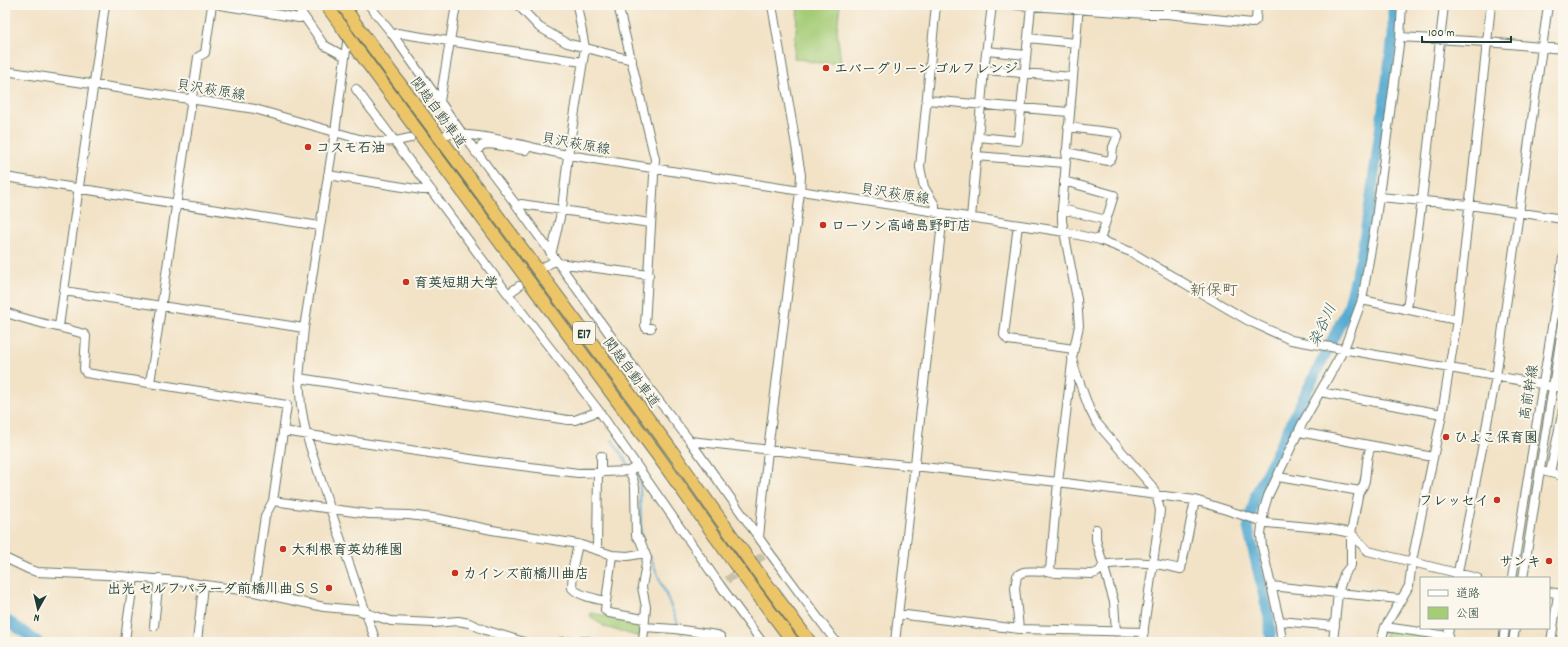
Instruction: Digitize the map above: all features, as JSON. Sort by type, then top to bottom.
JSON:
[{"type":"highway","name":"関越自動車道","points":[[326,5],[658,456],[734,564],[793,642]]},
{"type":"highway","name":"関越自動車道","points":[[346,6],[357,26],[670,448],[749,560],[810,642]]},
{"type":"street","points":[[58,326],[105,5]]},
{"type":"street","points":[[150,383],[178,203],[198,57],[205,53],[212,5]]},
{"type":"street","points":[[220,5],[299,18],[304,17]]},
{"type":"street","points":[[296,5],[324,45],[344,56]]},
{"type":"street","points":[[369,5],[393,35],[476,153],[517,206],[642,379],[690,441],[836,642]]},
{"type":"street","points":[[440,101],[456,5]]},
{"type":"street","points":[[518,5],[539,27],[567,43],[632,60]]},
{"type":"street","points":[[555,259],[568,155],[585,48],[577,5]]},
{"type":"street","points":[[618,5],[655,160],[645,325],[646,328],[652,328]]},
{"type":"street","points":[[759,537],[801,175],[772,5]]},
{"type":"street","points":[[895,642],[939,213],[924,187],[920,167],[936,5]]},
{"type":"street","points":[[971,218],[984,70],[992,5]]},
{"type":"street","points":[[1016,5],[1079,7],[1252,23],[1256,20],[1257,5]]},
{"type":"street","points":[[1167,5],[1167,14]]},
{"type":"street","points":[[1282,642],[1279,620],[1260,535],[1264,508],[1268,496],[1298,432],[1342,349],[1362,300],[1370,262],[1379,197],[1400,37],[1402,5]]},
{"type":"street","points":[[1408,309],[1444,5]]},
{"type":"street","points":[[1381,642],[1384,627],[1409,586],[1412,561],[1442,414],[1457,320],[1491,5]]},
{"type":"street","points":[[1457,575],[1496,377],[1548,5]]},
{"type":"street","points":[[346,6],[344,56],[335,132],[304,328],[299,378],[301,406],[306,434],[376,642]]},
{"type":"street","points":[[979,137],[1018,141],[1031,6]]},
{"type":"street","points":[[1048,571],[1050,570],[1072,358],[1078,326],[1077,299],[1062,221],[1062,210],[1079,7]]},
{"type":"street","points":[[393,35],[397,33],[582,62]]},
{"type":"street","points":[[1400,37],[1487,42],[1563,49]]},
{"type":"street","points":[[1028,38],[1076,43]]},
{"type":"street","points":[[987,51],[1026,55]]},
{"type":"street","points":[[984,70],[1073,77]]},
{"type":"street","name":"貝沢萩原線","points":[[5,71],[255,109],[359,139],[379,142],[410,138]]},
{"type":"street","points":[[356,89],[508,294],[599,411],[637,466],[724,583],[762,642]]},
{"type":"street","points":[[927,100],[1070,112]]},
{"type":"street","points":[[1066,152],[1108,161],[1112,158],[1113,147],[1118,135],[1116,132],[1068,127]]},
{"type":"street","name":"貝沢萩原線","points":[[447,134],[462,133],[481,135],[539,150],[654,170],[1065,232],[1100,240],[1121,248],[1150,262],[1247,320],[1291,340],[1542,386],[1563,388]]},
{"type":"street","points":[[476,153],[480,146],[489,144],[518,150],[539,150]]},
{"type":"street","points":[[976,156],[1065,163]]},
{"type":"street","points":[[328,175],[422,190],[431,190]]},
{"type":"street","points":[[5,177],[320,226]]},
{"type":"street","points":[[1064,181],[1114,195],[1100,240]]},
{"type":"street","points":[[1379,197],[1469,205],[1563,219]]},
{"type":"street","points":[[517,206],[521,204],[562,209],[650,223]]},
{"type":"street","points":[[1062,210],[1106,220]]},
{"type":"street","points":[[1018,225],[1004,335],[1008,340],[1074,348]]},
{"type":"street","name":"高前幹線","points":[[1512,577],[1563,258]]},
{"type":"street","points":[[544,267],[555,259],[649,274]]},
{"type":"street","points":[[508,294],[519,286]]},
{"type":"street","points":[[64,291],[304,328]]},
{"type":"street","points":[[1362,300],[1457,320]]},
{"type":"street","points":[[5,312],[18,317],[58,326],[84,334],[86,336],[84,369],[86,373],[287,405],[273,501],[265,516],[254,592]]},
{"type":"street","name":"高前幹線","points":[[1523,577],[1563,323]]},
{"type":"street","points":[[1072,358],[1082,389],[1096,422],[1150,484],[1156,494],[1160,510],[1154,563],[1142,642]]},
{"type":"street","points":[[299,378],[568,420],[575,420],[599,411]]},
{"type":"street","points":[[1320,392],[1442,414]]},
{"type":"street","points":[[1550,473],[1563,410]]},
{"type":"street","points":[[283,431],[490,462],[578,473],[629,471],[637,466]]},
{"type":"street","points":[[1298,432],[1433,457]]},
{"type":"street","points":[[690,441],[1058,482],[1194,500],[1263,522],[1331,529],[1351,533],[1368,551],[1412,561],[1457,575],[1470,577]]},
{"type":"street","points":[[1333,642],[1338,593],[1344,574],[1351,565],[1351,533],[1359,491],[1364,487],[1371,446]]},
{"type":"street","points":[[597,549],[601,456]]},
{"type":"street","points":[[1529,468],[1563,476]]},
{"type":"street","points":[[629,471],[634,479],[635,487],[636,536],[640,540],[647,558],[642,587],[646,607],[643,642]]},
{"type":"street","points":[[1278,477],[1359,491]]},
{"type":"street","points":[[1103,565],[1131,562],[1154,563],[1181,569],[1194,500]]},
{"type":"street","points":[[273,501],[364,513],[440,518],[492,530],[578,544],[612,555],[628,556],[645,553]]},
{"type":"street","points":[[1096,529],[1096,540],[1114,602],[1116,632]]},
{"type":"street","points":[[578,544],[573,567],[572,588],[579,593],[606,601]]},
{"type":"street","points":[[612,555],[605,610],[609,613],[644,623],[718,635],[721,638],[721,642]]},
{"type":"street","points":[[5,558],[37,572],[107,575],[134,578],[159,578],[254,592],[324,607],[357,610],[366,614],[399,622],[463,622],[524,642]]},
{"type":"street","points":[[1019,629],[1015,588],[1017,576],[1024,572],[1048,571],[1052,573],[1092,574],[1102,569],[1103,565]]},
{"type":"street","points":[[125,642],[134,578]]},
{"type":"street","points":[[154,626],[159,578]]},
{"type":"street","points":[[197,642],[203,585]]},
{"type":"street","points":[[1271,586],[1400,599]]},
{"type":"street","points":[[1550,592],[1561,594],[1551,642]]},
{"type":"street","points":[[898,614],[1019,629],[1144,632]]},
{"type":"street","points":[[1279,620],[1335,626]]},
{"type":"street","points":[[1384,627],[1448,635]]},
{"type":"street","points":[[1503,642],[1505,629]]},
{"type":"street","points":[[1513,642],[1515,629]]},
{"type":"street","points":[[561,642],[592,642]]},
{"type":"green space","name":"エバーグリーン ゴルフレンジ","points":[[798,5],[840,5],[837,30],[841,63],[818,63],[794,58]]},
{"type":"green space","points":[[590,613],[638,621],[641,624],[640,637],[605,627],[590,616]]},
{"type":"green space","points":[[1386,630],[1442,638],[1444,642],[1384,642]]},
{"type":"waterway","name":"染谷川","points":[[1271,642],[1269,618],[1248,528],[1256,494],[1348,308],[1361,257],[1370,203],[1393,37],[1393,5]]},
{"type":"waterway","points":[[612,440],[630,467]]},
{"type":"waterway","points":[[633,470],[640,481],[641,536]]},
{"type":"waterway","points":[[650,556],[679,626]]},
{"type":"waterway","points":[[5,619],[38,642]]},
{"type":"waterway","points":[[681,632],[685,642]]},
{"type":"tunnel","points":[[727,580],[769,552]]},
{"type":"place","name":"エバーグリーン ゴルフレンジ","points":[[826,68]]},
{"type":"place","name":"コスモ石油","points":[[308,147]]},
{"type":"place","name":"ローソン高崎島野町店","points":[[823,225]]},
{"type":"place","name":"育英短期大学","points":[[406,282]]},
{"type":"place","name":"ひよこ保育園","points":[[1446,437]]},
{"type":"place","name":"フレッセイ","points":[[1497,500]]},
{"type":"place","name":"大利根育英幼稚園","points":[[283,549]]},
{"type":"place","name":"サンキ","points":[[1549,561]]},
{"type":"place","name":"カインズ前橋川曲店","points":[[455,573]]},
{"type":"place","name":"出光 セルフパラーダ前橋川曲ＳＳ","points":[[329,588]]},
{"type":"district","name":"新保町","points":[[1214,289]]}]
